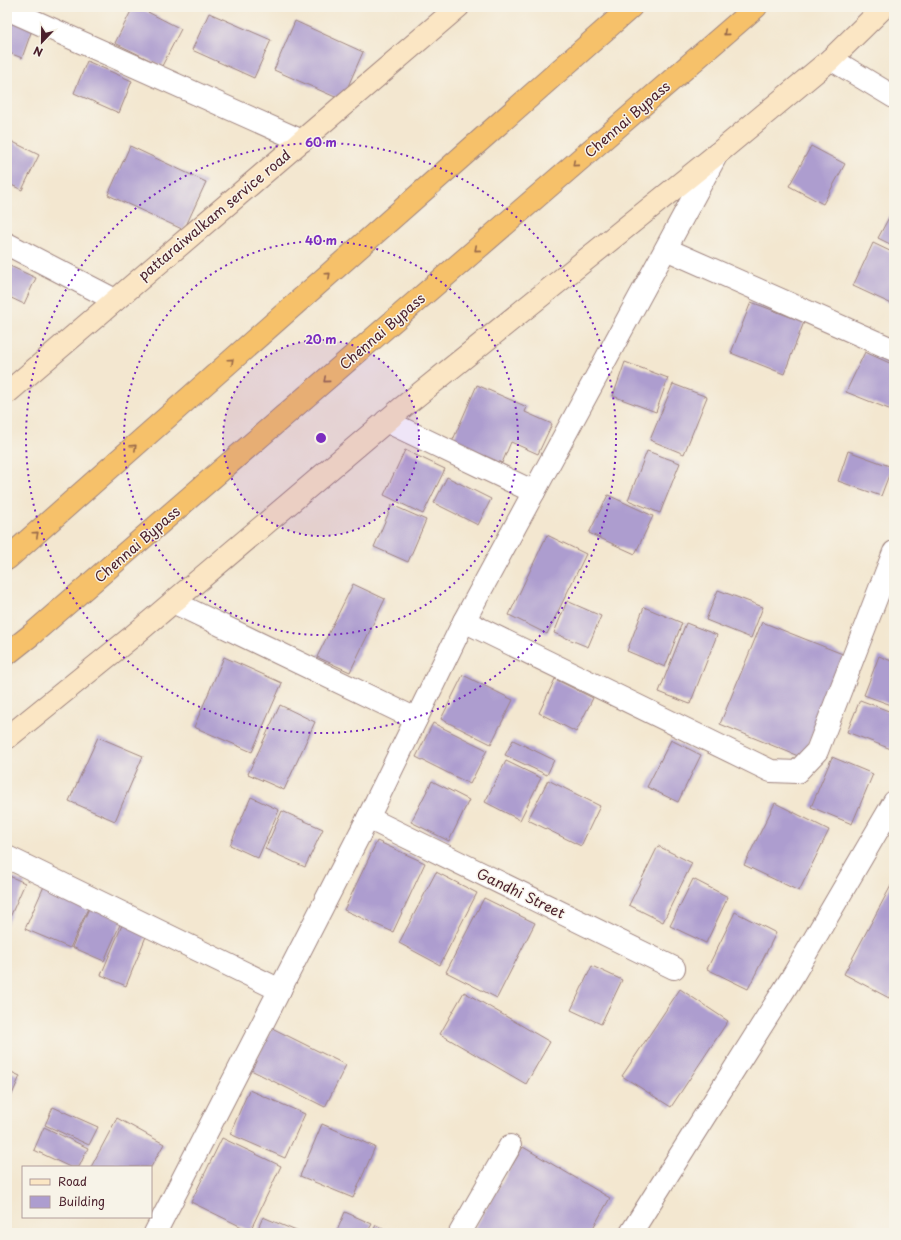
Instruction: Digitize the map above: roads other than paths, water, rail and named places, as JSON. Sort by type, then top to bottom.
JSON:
[{"type":"highway","points":[[7,560],[631,7]]},
{"type":"highway","name":"Chennai Bypass","points":[[7,654],[32,636],[756,7]]},
{"type":"street","name":"pattaraiwalkam service road","points":[[7,393],[458,7]]},
{"type":"street","points":[[7,738],[173,602],[386,421],[717,154],[831,59],[884,7]]},
{"type":"street","points":[[7,9],[302,140]]},
{"type":"street","points":[[831,59],[894,97]]},
{"type":"street","points":[[155,1233],[368,818],[464,621],[717,154]]},
{"type":"street","points":[[7,244],[115,300]]},
{"type":"street","points":[[666,249],[894,350]]},
{"type":"street","points":[[386,421],[534,492]]},
{"type":"street","points":[[464,621],[772,771],[797,772],[817,751],[894,552]]},
{"type":"street","points":[[173,602],[416,719]]},
{"type":"street","points":[[631,1233],[791,979],[894,802]]},
{"type":"street","name":"Gandhi Street","points":[[368,818],[674,968]]},
{"type":"street","points":[[7,856],[280,990]]},
{"type":"street","points":[[460,1233],[510,1146]]}]
